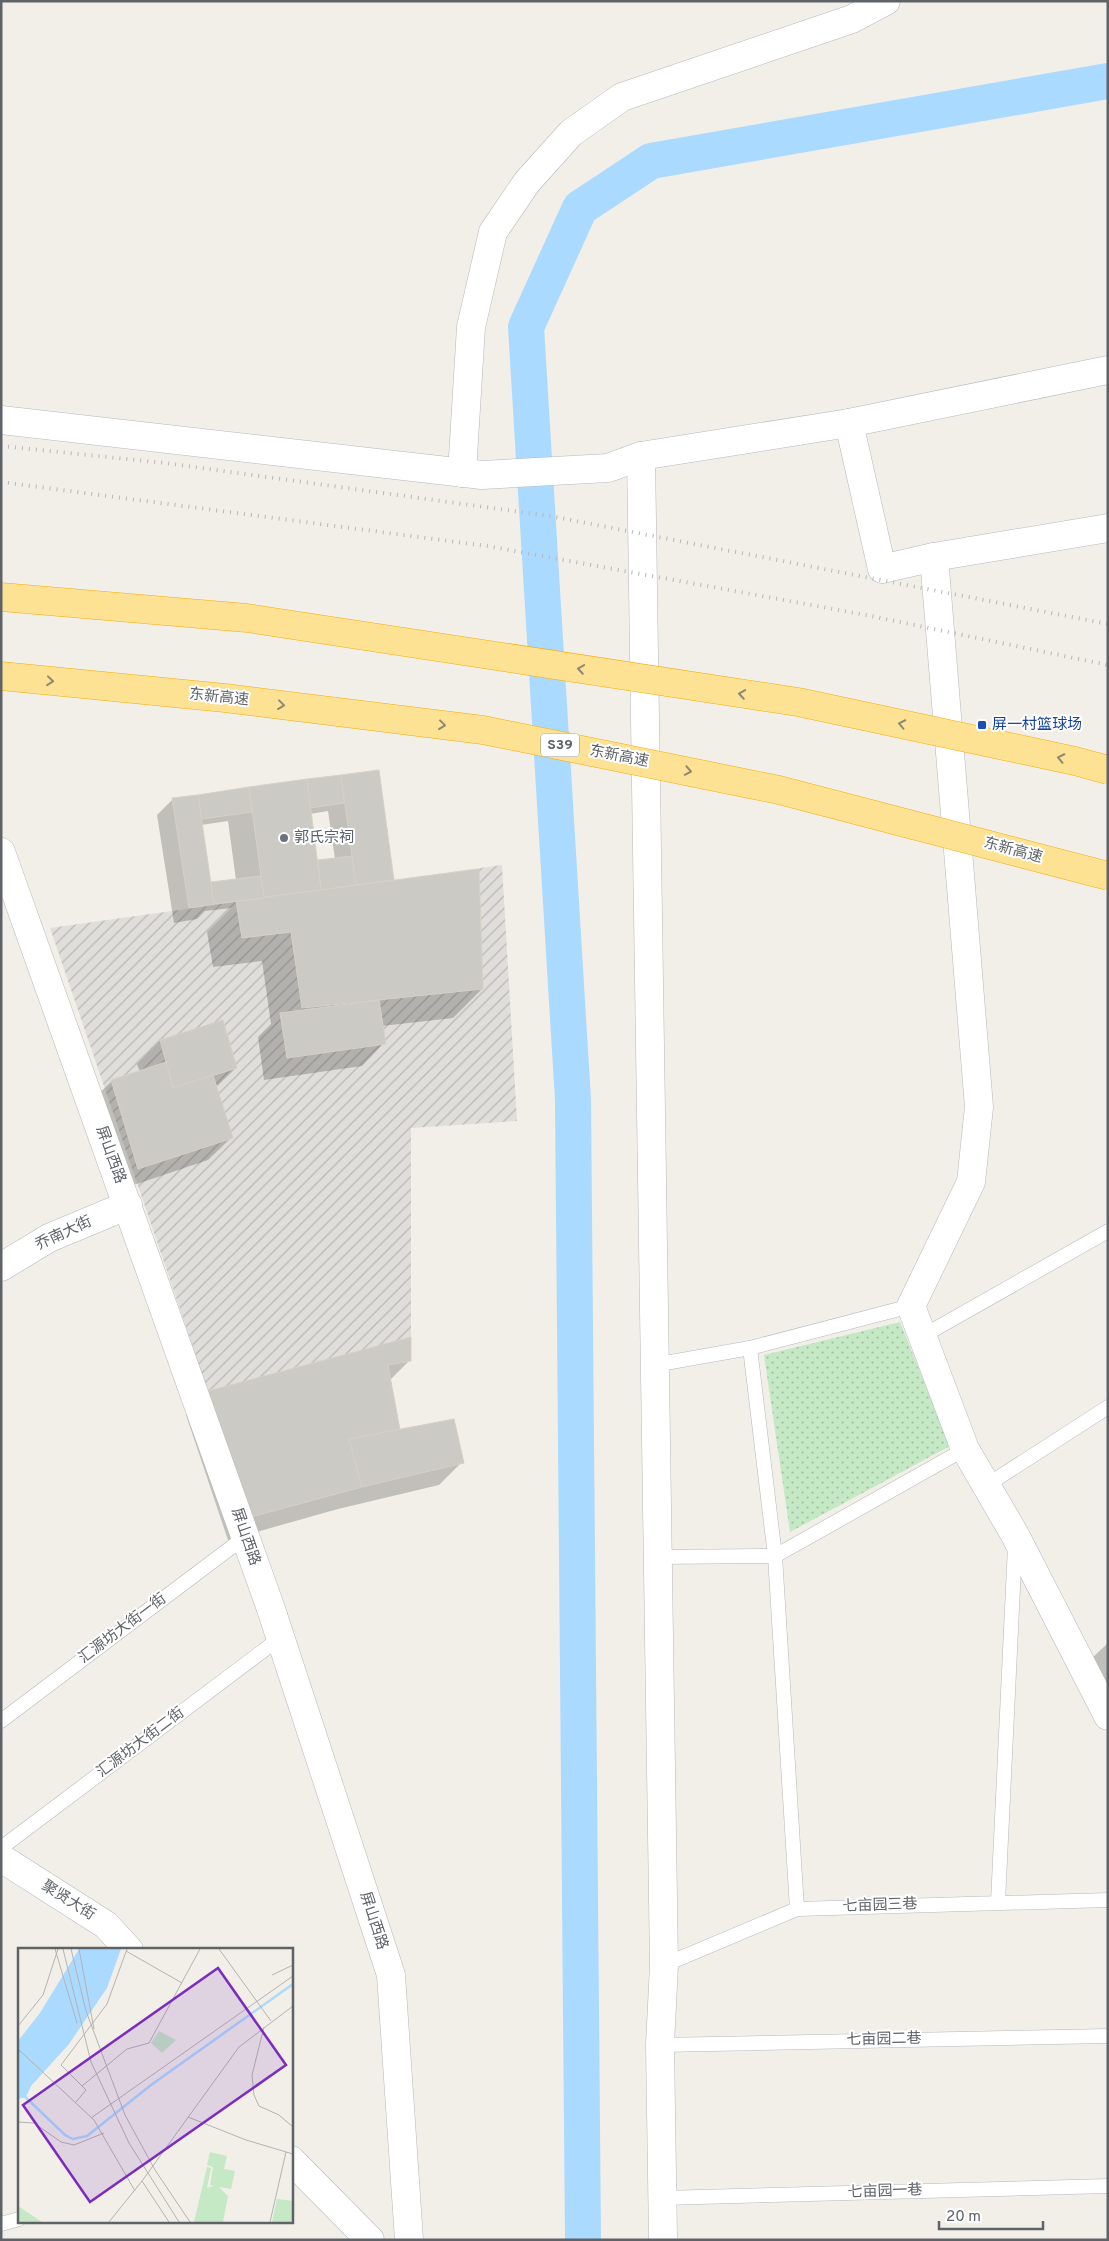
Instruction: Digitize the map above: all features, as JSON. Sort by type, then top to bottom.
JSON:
[{"type":"highway","points":[[1,597],[247,618],[798,702],[1075,761],[1108,770]]},
{"type":"highway","name":"东新高速","points":[[1,676],[225,698],[483,730],[779,790],[1108,876]]},
{"type":"street","points":[[472,474],[471,327],[493,232],[527,182],[571,133],[622,97],[852,19],[886,1]]},
{"type":"street","points":[[1,420],[472,474],[608,468],[641,456],[849,423],[1108,370]]},
{"type":"street","points":[[849,423],[882,569],[934,557],[1108,528]]},
{"type":"street","points":[[641,456],[664,1965],[660,2045],[663,2240]]},
{"type":"street","points":[[934,557],[979,1107],[971,1182],[910,1306],[965,1449],[1016,1535],[1108,1716]]},
{"type":"street","name":"屏山西路","points":[[1,852],[245,1537],[391,1976],[409,2240]]},
{"type":"street","name":"乔南大街","points":[[1,1267],[49,1238],[128,1205]]},
{"type":"street","name":"聚贤大街","points":[[1,1858],[106,1925],[127,1948]]},
{"type":"street","points":[[292,2161],[370,2240]]},
{"type":"lane","points":[[921,1337],[1108,1231]]},
{"type":"lane","points":[[654,1365],[750,1348],[910,1306]]},
{"type":"lane","points":[[750,1348],[775,1556],[797,1909]]},
{"type":"lane","points":[[987,1486],[1108,1407]]},
{"type":"lane","points":[[657,1556],[775,1556],[965,1449]]},
{"type":"lane","points":[[998,1902],[1016,1535]]},
{"type":"lane","name":"汇源坊大街一街","points":[[1,1721],[245,1537]]},
{"type":"lane","name":"汇源坊大街二街","points":[[1,1848],[280,1638]]},
{"type":"lane","name":"七亩园三巷","points":[[664,1965],[797,1909],[1108,1900]]},
{"type":"lane","name":"七亩园二巷","points":[[660,2045],[1108,2036]]},
{"type":"lane","name":"七亩园一巷","points":[[662,2198],[1108,2186]]},
{"type":"lane","points":[[1,2224],[18,2219]]},
{"type":"shaded area","points":[[502,865],[517,1121],[411,1128],[411,1361],[388,1365],[400,1429],[454,1419],[464,1463],[362,1487],[251,1517],[50,928]]},
{"type":"green space","points":[[900,1322],[950,1446],[790,1532],[764,1355]]},
{"type":"building","points":[[379,770],[394,880],[356,885],[341,775]]},
{"type":"building","points":[[341,775],[344,803],[310,808],[307,779]]},
{"type":"building","points":[[307,779],[321,890],[264,898],[249,787]]},
{"type":"building","points":[[249,787],[252,812],[202,819],[198,795]]},
{"type":"building","points":[[198,795],[214,904],[189,908],[172,798]]},
{"type":"building","points":[[352,856],[356,885],[321,890],[318,860]]},
{"type":"building","points":[[479,869],[483,989],[302,1008],[291,932],[242,938],[236,901]]},
{"type":"building","points":[[261,876],[264,898],[214,904],[211,882]]},
{"type":"building","points":[[379,1000],[386,1044],[287,1058],[280,1013]]},
{"type":"building","points":[[223,1020],[237,1068],[173,1088],[160,1040]]},
{"type":"building","points":[[166,1062],[173,1088],[213,1075],[233,1138],[138,1169],[111,1080]]},
{"type":"building","points":[[411,1337],[411,1361],[388,1365],[400,1430],[349,1439],[362,1487],[251,1517],[208,1391]]},
{"type":"building","points":[[454,1419],[464,1463],[362,1487],[349,1439]]},
{"type":"waterway","points":[[583,2240],[573,1100],[526,327],[580,208],[651,161],[1108,81]]},
{"type":"railway","points":[[1,446],[165,463],[550,516],[1108,624]]},
{"type":"railway","points":[[1,482],[487,546],[866,615],[1108,665]]},
{"type":"place","name":"屏一村篮球场","points":[[982,725]]},
{"type":"place","name":"郭氏宗祠","points":[[284,838]]}]
